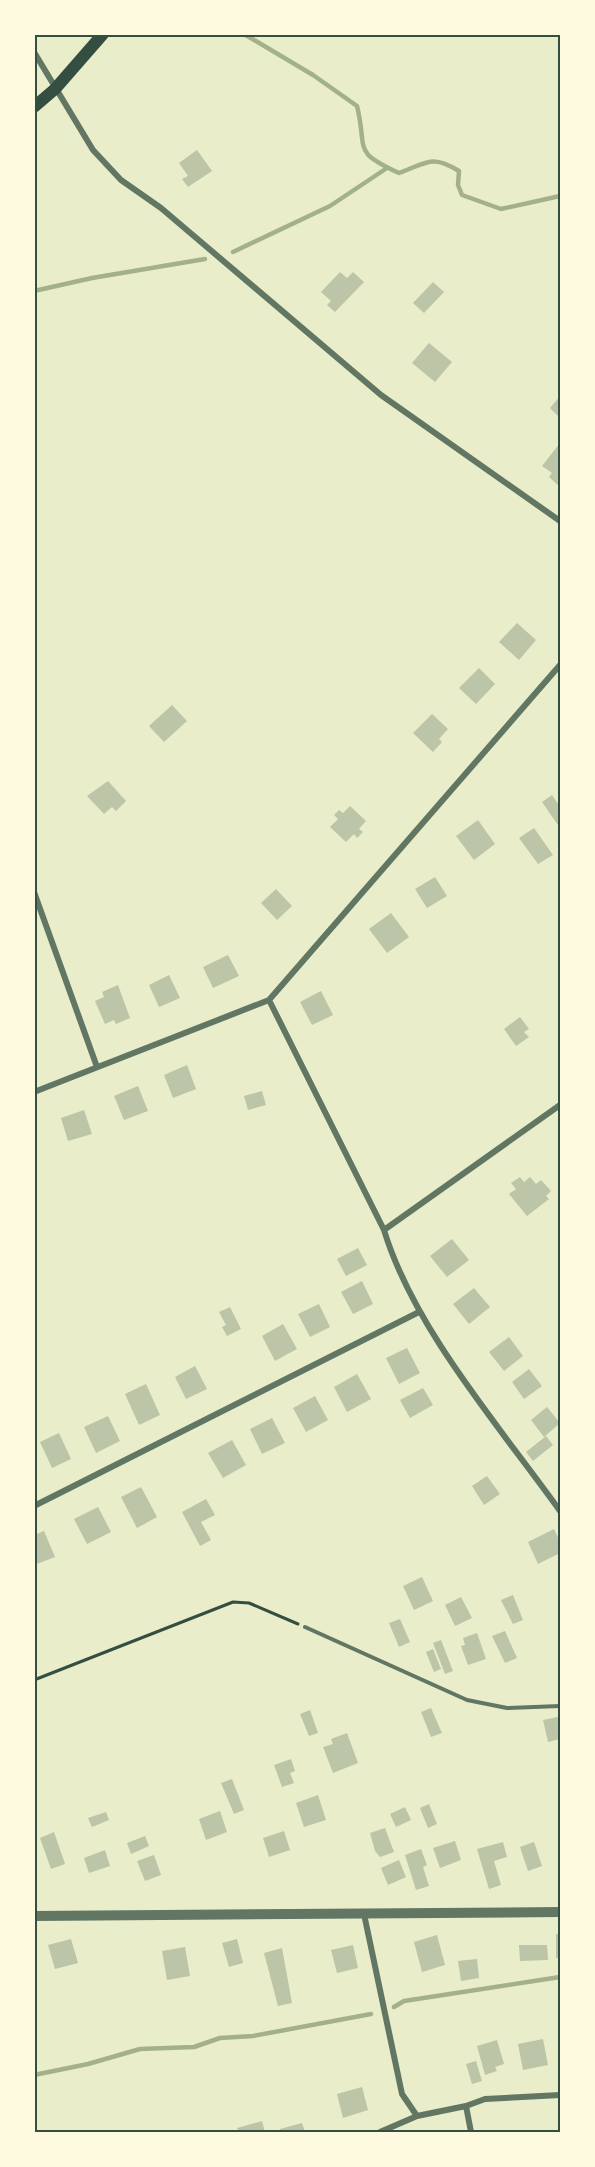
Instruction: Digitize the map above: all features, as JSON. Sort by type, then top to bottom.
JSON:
[{"type":"main road","points":[[34,107],[55,89],[103,34]]},
{"type":"street","points":[[34,52],[93,150],[121,180],[161,207],[381,395],[561,521]]},
{"type":"street","points":[[34,1092],[269,999],[561,665]]},
{"type":"street","points":[[34,892],[97,1067]]},
{"type":"street","points":[[269,999],[384,1230],[393,1258],[419,1312],[498,1428],[561,1511]]},
{"type":"street","points":[[384,1230],[561,1105]]},
{"type":"street","points":[[34,1506],[419,1312]]},
{"type":"street","points":[[34,1916],[561,1912]]},
{"type":"street","points":[[364,1914],[402,2094],[417,2116]]},
{"type":"street","points":[[380,2133],[417,2116],[466,2106],[485,2099],[561,2095]]},
{"type":"street","points":[[466,2106],[471,2133]]},
{"type":"lane","points":[[305,1628],[467,1700],[507,1708],[561,1706]]},
{"type":"path","points":[[34,1680],[233,1602],[249,1603],[305,1628]]},
{"type":"building","points":[[197,150],[212,171],[188,187],[182,179],[188,176],[179,163]]},
{"type":"building","points":[[340,272],[347,278],[353,272],[364,282],[335,312],[327,305],[331,301],[321,292]]},
{"type":"building","points":[[433,282],[444,292],[424,313],[413,303]]},
{"type":"building","points":[[429,343],[452,362],[435,382],[412,363]]},
{"type":"building","points":[[560,396],[560,418],[550,408]]},
{"type":"building","points":[[560,443],[560,487],[549,477],[552,473],[542,466]]},
{"type":"building","points":[[517,623],[536,640],[519,660],[499,642]]},
{"type":"building","points":[[479,668],[495,684],[476,704],[459,688]]},
{"type":"building","points":[[172,705],[187,721],[164,742],[149,726]]},
{"type":"building","points":[[432,714],[448,729],[439,739],[442,742],[433,752],[413,733]]},
{"type":"building","points":[[108,781],[126,801],[116,811],[112,807],[104,814],[87,796]]},
{"type":"building","points":[[552,795],[560,807],[560,828],[542,802]]},
{"type":"building","points":[[350,806],[366,821],[359,829],[363,832],[357,838],[354,834],[346,842],[330,827],[338,819],[334,815],[339,810],[343,813]]},
{"type":"building","points":[[478,820],[495,844],[474,860],[456,836]]},
{"type":"building","points":[[534,828],[553,855],[538,864],[519,838]]},
{"type":"building","points":[[435,877],[447,896],[427,908],[415,889]]},
{"type":"building","points":[[276,889],[292,906],[277,920],[261,903]]},
{"type":"building","points":[[391,913],[409,937],[387,953],[369,929]]},
{"type":"building","points":[[228,955],[239,976],[213,988],[203,967]]},
{"type":"building","points":[[169,975],[180,998],[159,1007],[149,985]]},
{"type":"building","points":[[118,985],[130,1018],[116,1024],[114,1020],[105,1024],[95,1001],[104,997],[102,992]]},
{"type":"building","points":[[321,991],[333,1015],[312,1025],[300,1002]]},
{"type":"building","points":[[520,1017],[529,1029],[524,1032],[529,1037],[516,1046],[504,1029]]},
{"type":"building","points":[[187,1065],[196,1089],[173,1098],[164,1075]]},
{"type":"building","points":[[138,1086],[148,1111],[124,1120],[114,1096]]},
{"type":"building","points":[[262,1091],[266,1105],[248,1110],[244,1096]]},
{"type":"building","points":[[84,1110],[92,1134],[68,1141],[61,1118]]},
{"type":"building","points":[[520,1177],[524,1182],[530,1177],[536,1184],[541,1180],[551,1191],[546,1196],[549,1199],[527,1216],[509,1194],[516,1189],[511,1183]]},
{"type":"building","points":[[452,1239],[469,1260],[447,1277],[430,1256]]},
{"type":"building","points":[[358,1248],[367,1265],[346,1276],[337,1259]]},
{"type":"building","points":[[362,1281],[373,1304],[353,1314],[341,1292]]},
{"type":"building","points":[[474,1288],[490,1307],[469,1324],[453,1304]]},
{"type":"building","points":[[319,1304],[330,1327],[310,1337],[298,1314]]},
{"type":"building","points":[[230,1307],[241,1329],[227,1336],[222,1327],[226,1325],[219,1312]]},
{"type":"building","points":[[283,1324],[297,1349],[275,1361],[262,1336]]},
{"type":"building","points":[[509,1337],[523,1356],[504,1371],[489,1352]]},
{"type":"building","points":[[407,1348],[420,1373],[399,1384],[386,1358]]},
{"type":"building","points":[[195,1366],[207,1389],[186,1399],[175,1377]]},
{"type":"building","points":[[529,1369],[542,1386],[524,1399],[512,1382]]},
{"type":"building","points":[[357,1374],[371,1399],[347,1412],[334,1387]]},
{"type":"building","points":[[146,1384],[160,1415],[139,1425],[125,1394]]},
{"type":"building","points":[[423,1388],[433,1405],[410,1418],[400,1400]]},
{"type":"building","points":[[315,1396],[328,1420],[306,1432],[293,1408]]},
{"type":"building","points":[[547,1407],[560,1423],[544,1437],[531,1420]]},
{"type":"building","points":[[108,1416],[120,1441],[96,1453],[84,1427]]},
{"type":"building","points":[[272,1418],[285,1443],[262,1454],[250,1429]]},
{"type":"building","points":[[59,1433],[71,1459],[52,1468],[40,1442]]},
{"type":"building","points":[[546,1436],[553,1445],[533,1461],[526,1452]]},
{"type":"building","points":[[232,1440],[246,1465],[223,1478],[208,1453]]},
{"type":"building","points":[[487,1476],[500,1494],[484,1505],[472,1486]]},
{"type":"building","points":[[141,1487],[157,1517],[137,1528],[121,1497]]},
{"type":"building","points":[[206,1499],[215,1515],[201,1522],[211,1540],[200,1546],[182,1512]]},
{"type":"building","points":[[98,1507],[111,1532],[87,1544],[74,1519]]},
{"type":"building","points":[[554,1529],[560,1542],[560,1553],[538,1564],[528,1542]]},
{"type":"building","points":[[44,1531],[55,1557],[34,1565],[34,1535]]},
{"type":"building","points":[[422,1577],[433,1601],[414,1610],[403,1586]]},
{"type":"building","points":[[513,1595],[523,1620],[513,1624],[501,1600]]},
{"type":"building","points":[[461,1597],[472,1618],[455,1626],[445,1605]]},
{"type":"building","points":[[400,1619],[410,1642],[399,1647],[389,1623]]},
{"type":"building","points":[[505,1631],[517,1658],[505,1663],[492,1636]]},
{"type":"building","points":[[477,1633],[486,1659],[468,1665],[461,1646],[465,1645],[463,1638]]},
{"type":"building","points":[[441,1640],[453,1671],[445,1674],[433,1643]]},
{"type":"building","points":[[433,1649],[441,1669],[434,1672],[426,1652]]},
{"type":"building","points":[[431,1708],[442,1733],[431,1737],[421,1712]]},
{"type":"building","points":[[310,1710],[318,1733],[309,1736],[300,1714]]},
{"type":"building","points":[[558,1717],[560,1739],[548,1742],[543,1720]]},
{"type":"building","points":[[347,1733],[358,1763],[333,1773],[323,1747],[333,1744],[331,1739]]},
{"type":"building","points":[[291,1759],[295,1771],[290,1773],[294,1783],[282,1787],[274,1765]]},
{"type":"building","points":[[232,1779],[244,1810],[234,1814],[221,1783]]},
{"type":"building","points":[[318,1795],[326,1820],[304,1827],[296,1803]]},
{"type":"building","points":[[429,1804],[437,1824],[428,1828],[420,1808]]},
{"type":"building","points":[[405,1807],[411,1820],[396,1827],[390,1814]]},
{"type":"building","points":[[220,1811],[227,1832],[206,1840],[199,1819]]},
{"type":"building","points":[[106,1812],[109,1820],[92,1827],[88,1818]]},
{"type":"building","points":[[385,1828],[394,1852],[380,1857],[375,1851],[370,1833]]},
{"type":"building","points":[[284,1831],[290,1850],[269,1857],[263,1838]]},
{"type":"building","points":[[54,1832],[65,1864],[51,1869],[40,1838]]},
{"type":"building","points":[[145,1836],[149,1846],[131,1854],[127,1843]]},
{"type":"building","points":[[455,1841],[461,1860],[440,1868],[433,1848]]},
{"type":"building","points":[[503,1842],[507,1857],[494,1861],[501,1885],[489,1889],[477,1849]]},
{"type":"building","points":[[534,1842],[542,1866],[528,1871],[520,1847]]},
{"type":"building","points":[[421,1849],[427,1865],[423,1867],[429,1886],[416,1890],[405,1855]]},
{"type":"building","points":[[105,1850],[110,1866],[89,1873],[84,1858]]},
{"type":"building","points":[[154,1855],[161,1875],[145,1881],[137,1861]]},
{"type":"building","points":[[399,1860],[406,1877],[388,1885],[381,1868]]},
{"type":"building","points":[[556,1934],[560,1934],[560,1958],[556,1958]]},
{"type":"building","points":[[437,1935],[445,1965],[422,1972],[414,1942]]},
{"type":"building","points":[[71,1939],[78,1963],[55,1969],[48,1945]]},
{"type":"building","points":[[237,1939],[243,1963],[229,1967],[222,1943]]},
{"type":"building","points":[[353,1945],[358,1968],[337,1973],[331,1950]]},
{"type":"building","points":[[519,1945],[547,1945],[548,1960],[520,1961]]},
{"type":"building","points":[[185,1947],[190,1976],[167,1980],[162,1951]]},
{"type":"building","points":[[282,1948],[292,2003],[278,2006],[264,1953]]},
{"type":"building","points":[[477,1959],[479,1978],[461,1981],[458,1961]]},
{"type":"building","points":[[543,2039],[548,2065],[523,2070],[518,2044]]},
{"type":"building","points":[[497,2040],[504,2064],[495,2067],[497,2071],[485,2075],[477,2046]]},
{"type":"building","points":[[476,2061],[482,2081],[472,2084],[466,2064]]},
{"type":"building","points":[[362,2087],[368,2110],[343,2118],[337,2094]]},
{"type":"building","points":[[262,2121],[265,2132],[239,2132],[237,2128]]},
{"type":"building","points":[[302,2123],[305,2132],[281,2132],[280,2129]]},
{"type":"waterway","points":[[244,34],[313,75],[357,106],[364,148],[374,160],[384,166],[399,173],[423,163],[442,163],[459,171],[458,185],[462,195],[501,209],[560,196]]},
{"type":"waterway","points":[[233,252],[330,206],[387,168]]},
{"type":"waterway","points":[[34,291],[92,278],[205,259]]},
{"type":"waterway","points":[[394,2007],[404,2001],[560,1977]]},
{"type":"waterway","points":[[34,2075],[88,2064],[140,2049],[194,2047],[220,2038],[253,2036],[371,2014]]}]
